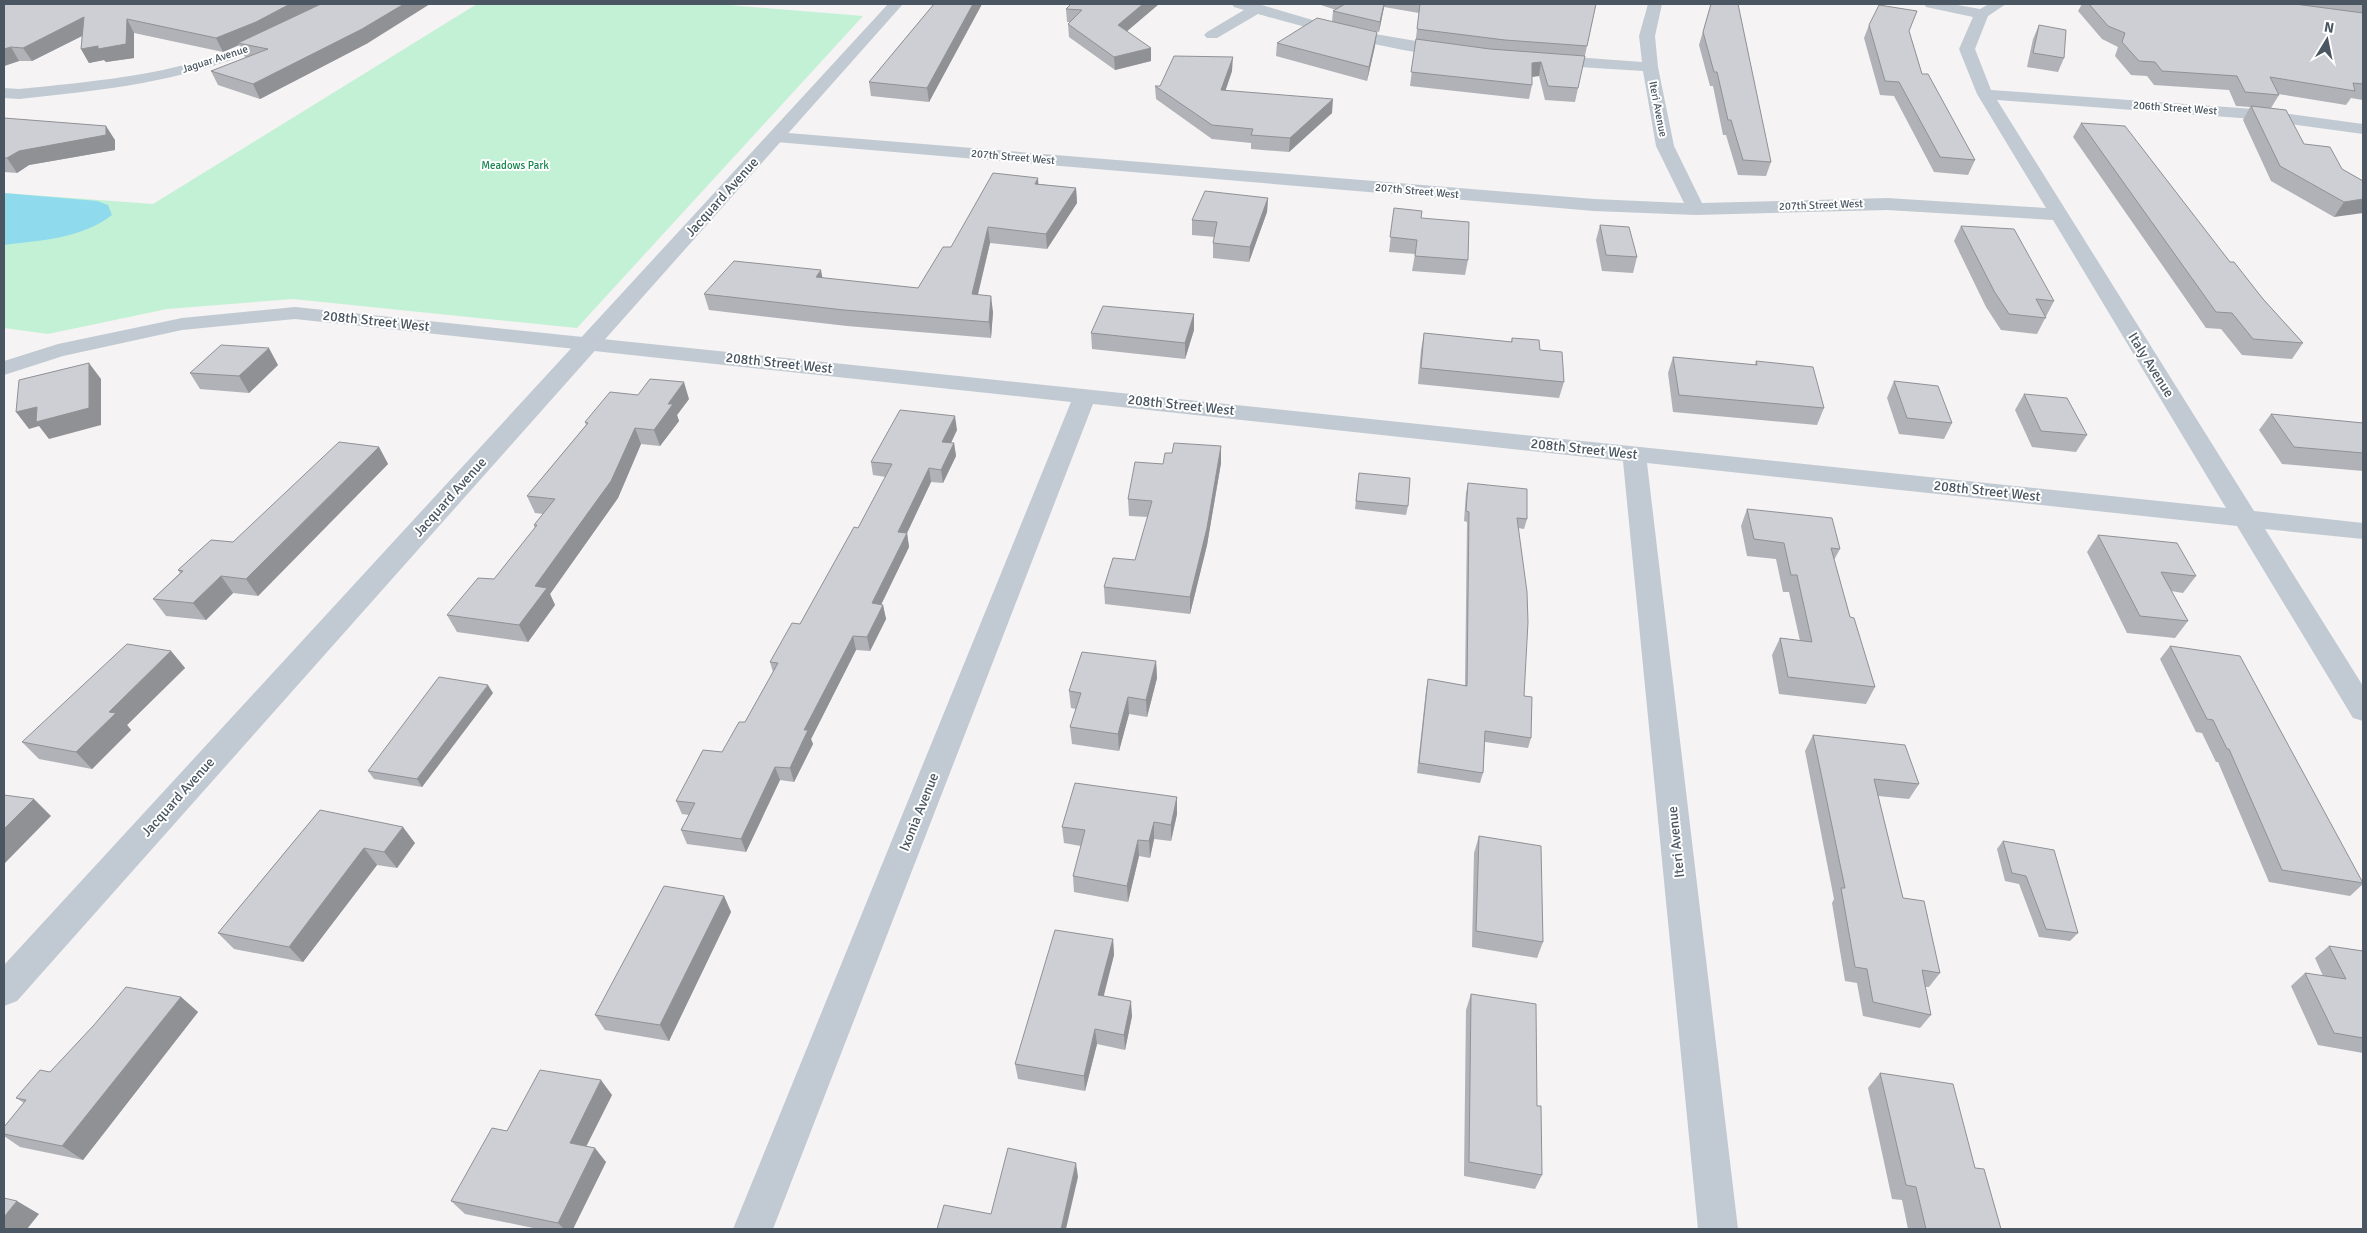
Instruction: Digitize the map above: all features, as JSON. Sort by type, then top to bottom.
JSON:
[{"type":"street","name":"Jaguar Avenue","points":[[4,93],[19,94],[118,84],[197,67],[259,45],[334,4]]},
{"type":"street","name":"Jacquard Avenue","points":[[4,990],[896,4]]},
{"type":"street","points":[[1239,4],[1338,32],[1415,47],[1468,54]]},
{"type":"street","name":"Iteri Avenue","points":[[1655,4],[1647,36],[1650,67],[1665,146],[1696,209]]},
{"type":"street","points":[[1931,4],[1990,9]]},
{"type":"street","points":[[1212,35],[1258,8]]},
{"type":"street","name":"Italy Avenue","points":[[1990,9],[1967,49],[1985,94],[2363,710]]},
{"type":"street","points":[[1534,59],[1650,67]]},
{"type":"street","points":[[116,103],[118,84]]},
{"type":"street","name":"206th Street West","points":[[1985,94],[2254,114],[2363,129]]},
{"type":"street","name":"207th Street West","points":[[776,137],[1584,204],[1696,209],[1887,204],[2060,215]]},
{"type":"street","name":"208th Street West","points":[[4,368],[58,350],[182,324],[295,313],[2363,531]]},
{"type":"street","name":"Ixonia Avenue","points":[[753,1229],[1085,395]]},
{"type":"street","name":"Iteri Avenue","points":[[1634,454],[1718,1229]]},
{"type":"green space","name":"Meadows Park","points":[[477,4],[716,4],[863,16],[577,328],[293,299],[167,309],[48,334],[4,328],[4,193],[153,204]]},
{"type":"water","points":[[4,193],[97,201],[108,205],[112,215],[100,223],[74,234],[46,240],[4,245]]},
{"type":"building","points":[[4,4],[290,4],[256,22],[216,38],[127,19],[126,44],[98,49],[98,46],[81,49],[84,17],[23,48],[11,47],[4,49]]},
{"type":"building","points":[[321,4],[404,4],[362,29],[253,84],[211,71],[268,49],[238,43]]},
{"type":"building","points":[[934,4],[973,4],[927,88],[869,82]]},
{"type":"building","points":[[1071,4],[1143,4],[1118,25],[1151,48],[1114,57],[1068,24],[1082,10],[1066,9]]},
{"type":"building","points":[[1345,4],[1384,4],[1380,22],[1333,11]]},
{"type":"building","points":[[1420,4],[1596,4],[1587,46],[1505,40],[1417,29]]},
{"type":"building","points":[[1711,4],[1738,4],[1771,162],[1743,160],[1731,120],[1728,120],[1717,72],[1714,72],[1703,32]]},
{"type":"building","points":[[2089,4],[2295,4],[2363,13],[2363,84],[2353,83],[2355,91],[2270,77],[2279,95],[2245,92],[2237,76],[2162,71],[2155,62],[2139,61],[2122,42],[2125,33],[2108,26]]},
{"type":"building","points":[[1879,5],[1917,11],[1909,31],[1922,74],[1928,74],[1975,160],[1940,157],[1899,82],[1885,81],[1869,25]]},
{"type":"building","points":[[1317,18],[1377,32],[1369,67],[1277,43]]},
{"type":"building","points":[[2039,25],[2066,30],[2064,58],[2033,53]]},
{"type":"building","points":[[1416,39],[1490,49],[1585,56],[1578,88],[1548,86],[1541,62],[1532,63],[1532,85],[1411,72]]},
{"type":"building","points":[[1174,56],[1233,57],[1221,90],[1333,99],[1290,138],[1251,135],[1253,129],[1212,125],[1155,86],[1160,86]]},
{"type":"building","points":[[2251,106],[2286,110],[2304,144],[2330,147],[2342,169],[2363,181],[2363,199],[2344,202],[2280,166]]},
{"type":"building","points":[[4,118],[106,126],[106,135],[19,151],[4,158]]},
{"type":"building","points":[[2081,123],[2125,126],[2230,262],[2234,262],[2263,299],[2303,343],[2253,339],[2232,313],[2216,312]]},
{"type":"building","points":[[993,173],[1038,178],[1035,184],[1076,188],[1046,234],[988,227],[972,294],[991,296],[989,322],[844,310],[704,294],[734,261],[821,270],[816,277],[918,288],[943,247],[951,247]]},
{"type":"building","points":[[1205,191],[1268,198],[1250,247],[1213,243],[1217,222],[1192,220]]},
{"type":"building","points":[[1394,208],[1422,211],[1421,218],[1469,222],[1468,260],[1415,256],[1417,240],[1390,237]]},
{"type":"building","points":[[1600,225],[1629,227],[1637,257],[1606,255]]},
{"type":"building","points":[[1961,226],[2014,229],[2054,301],[2036,299],[2046,318],[2009,314],[1994,291]]},
{"type":"building","points":[[1103,306],[1194,314],[1185,343],[1091,333]]},
{"type":"building","points":[[1424,333],[1512,342],[1512,338],[1539,340],[1540,350],[1562,352],[1564,382],[1421,368]]},
{"type":"building","points":[[221,345],[269,348],[239,376],[190,373]]},
{"type":"building","points":[[1673,357],[1757,365],[1756,361],[1813,367],[1824,408],[1679,395]]},
{"type":"building","points":[[89,363],[89,408],[36,422],[37,407],[16,412],[19,380]]},
{"type":"building","points":[[650,379],[684,382],[668,404],[673,404],[654,430],[635,428],[611,481],[535,586],[547,588],[519,625],[447,615],[478,578],[494,579],[537,525],[534,525],[555,499],[527,496],[588,423],[585,422],[610,392],[638,395]]},
{"type":"building","points":[[1894,381],[1938,386],[1952,423],[1907,418]]},
{"type":"building","points":[[2024,394],[2067,398],[2087,435],[2041,431]]},
{"type":"building","points":[[900,410],[955,416],[942,442],[954,443],[941,470],[929,468],[898,532],[907,533],[872,603],[883,605],[867,637],[853,636],[804,730],[808,730],[790,768],[775,767],[741,839],[681,830],[695,803],[676,801],[703,750],[722,752],[739,722],[745,722],[778,663],[770,662],[792,623],[800,624],[854,527],[858,528],[892,464],[871,462]]},
{"type":"building","points":[[2271,414],[2363,423],[2363,453],[2294,447]]},
{"type":"building","points":[[339,442],[379,447],[246,579],[221,576],[193,603],[153,599],[183,571],[178,570],[211,540],[233,542]]},
{"type":"building","points":[[1174,443],[1221,446],[1207,528],[1190,597],[1104,587],[1113,558],[1135,560],[1152,501],[1128,499],[1135,462],[1163,464],[1165,453],[1172,453]]},
{"type":"building","points":[[1359,473],[1410,478],[1408,506],[1356,501]]},
{"type":"building","points":[[1468,483],[1527,489],[1527,519],[1517,518],[1527,592],[1528,622],[1524,696],[1532,697],[1531,738],[1485,731],[1483,773],[1419,763],[1428,679],[1467,686],[1469,512],[1466,511]]},
{"type":"building","points":[[1747,509],[1832,518],[1840,549],[1831,548],[1850,617],[1854,618],[1875,687],[1788,677],[1780,638],[1812,642],[1797,575],[1791,575],[1784,543],[1754,539]]},
{"type":"building","points":[[2098,535],[2177,543],[2196,576],[2161,572],[2188,621],[2140,616]]},
{"type":"building","points":[[127,644],[171,651],[109,712],[116,713],[76,752],[22,742]]},
{"type":"building","points":[[2170,646],[2240,656],[2363,883],[2282,870],[2229,749],[2227,749],[2213,720],[2207,719]]},
{"type":"building","points":[[1082,652],[1156,661],[1146,700],[1128,697],[1118,734],[1070,727],[1081,693],[1069,691]]},
{"type":"building","points":[[439,677],[488,685],[417,779],[368,771]]},
{"type":"building","points":[[1813,735],[1905,745],[1919,784],[1874,779],[1903,898],[1924,901],[1940,973],[1922,970],[1931,1015],[1873,1002],[1867,969],[1855,967],[1841,888],[1845,888]]},
{"type":"building","points":[[1075,783],[1177,797],[1171,825],[1154,822],[1149,841],[1138,840],[1127,886],[1073,876],[1085,830],[1062,827]]},
{"type":"building","points":[[4,795],[34,799],[4,829]]},
{"type":"building","points":[[320,810],[403,827],[384,852],[364,848],[289,947],[218,933]]},
{"type":"building","points":[[1479,836],[1541,846],[1543,942],[1476,931]]},
{"type":"building","points":[[2003,841],[2054,850],[2078,933],[2046,929],[2026,876],[2012,873]]},
{"type":"building","points":[[664,886],[724,896],[660,1025],[595,1015]]},
{"type":"building","points":[[1055,930],[1113,939],[1098,995],[1131,1001],[1124,1035],[1095,1029],[1084,1076],[1015,1064]]},
{"type":"building","points":[[2329,946],[2363,951],[2363,1038],[2334,1033],[2305,973],[2346,979]]},
{"type":"building","points":[[126,987],[181,997],[62,1146],[4,1134],[4,1127],[26,1100],[16,1098],[40,1070],[50,1072]]},
{"type":"building","points":[[1471,994],[1536,1004],[1537,1106],[1541,1106],[1542,1175],[1469,1162]]},
{"type":"building","points":[[540,1070],[601,1080],[570,1143],[595,1148],[558,1223],[451,1201],[492,1128],[507,1131]]},
{"type":"building","points":[[1880,1073],[1953,1084],[1975,1168],[1984,1169],[2001,1229],[1926,1229],[1916,1187],[1906,1185]]},
{"type":"building","points":[[1008,1148],[1076,1163],[1061,1229],[937,1229],[944,1205],[991,1214]]},
{"type":"building","points":[[4,1198],[17,1201],[4,1217]]}]
